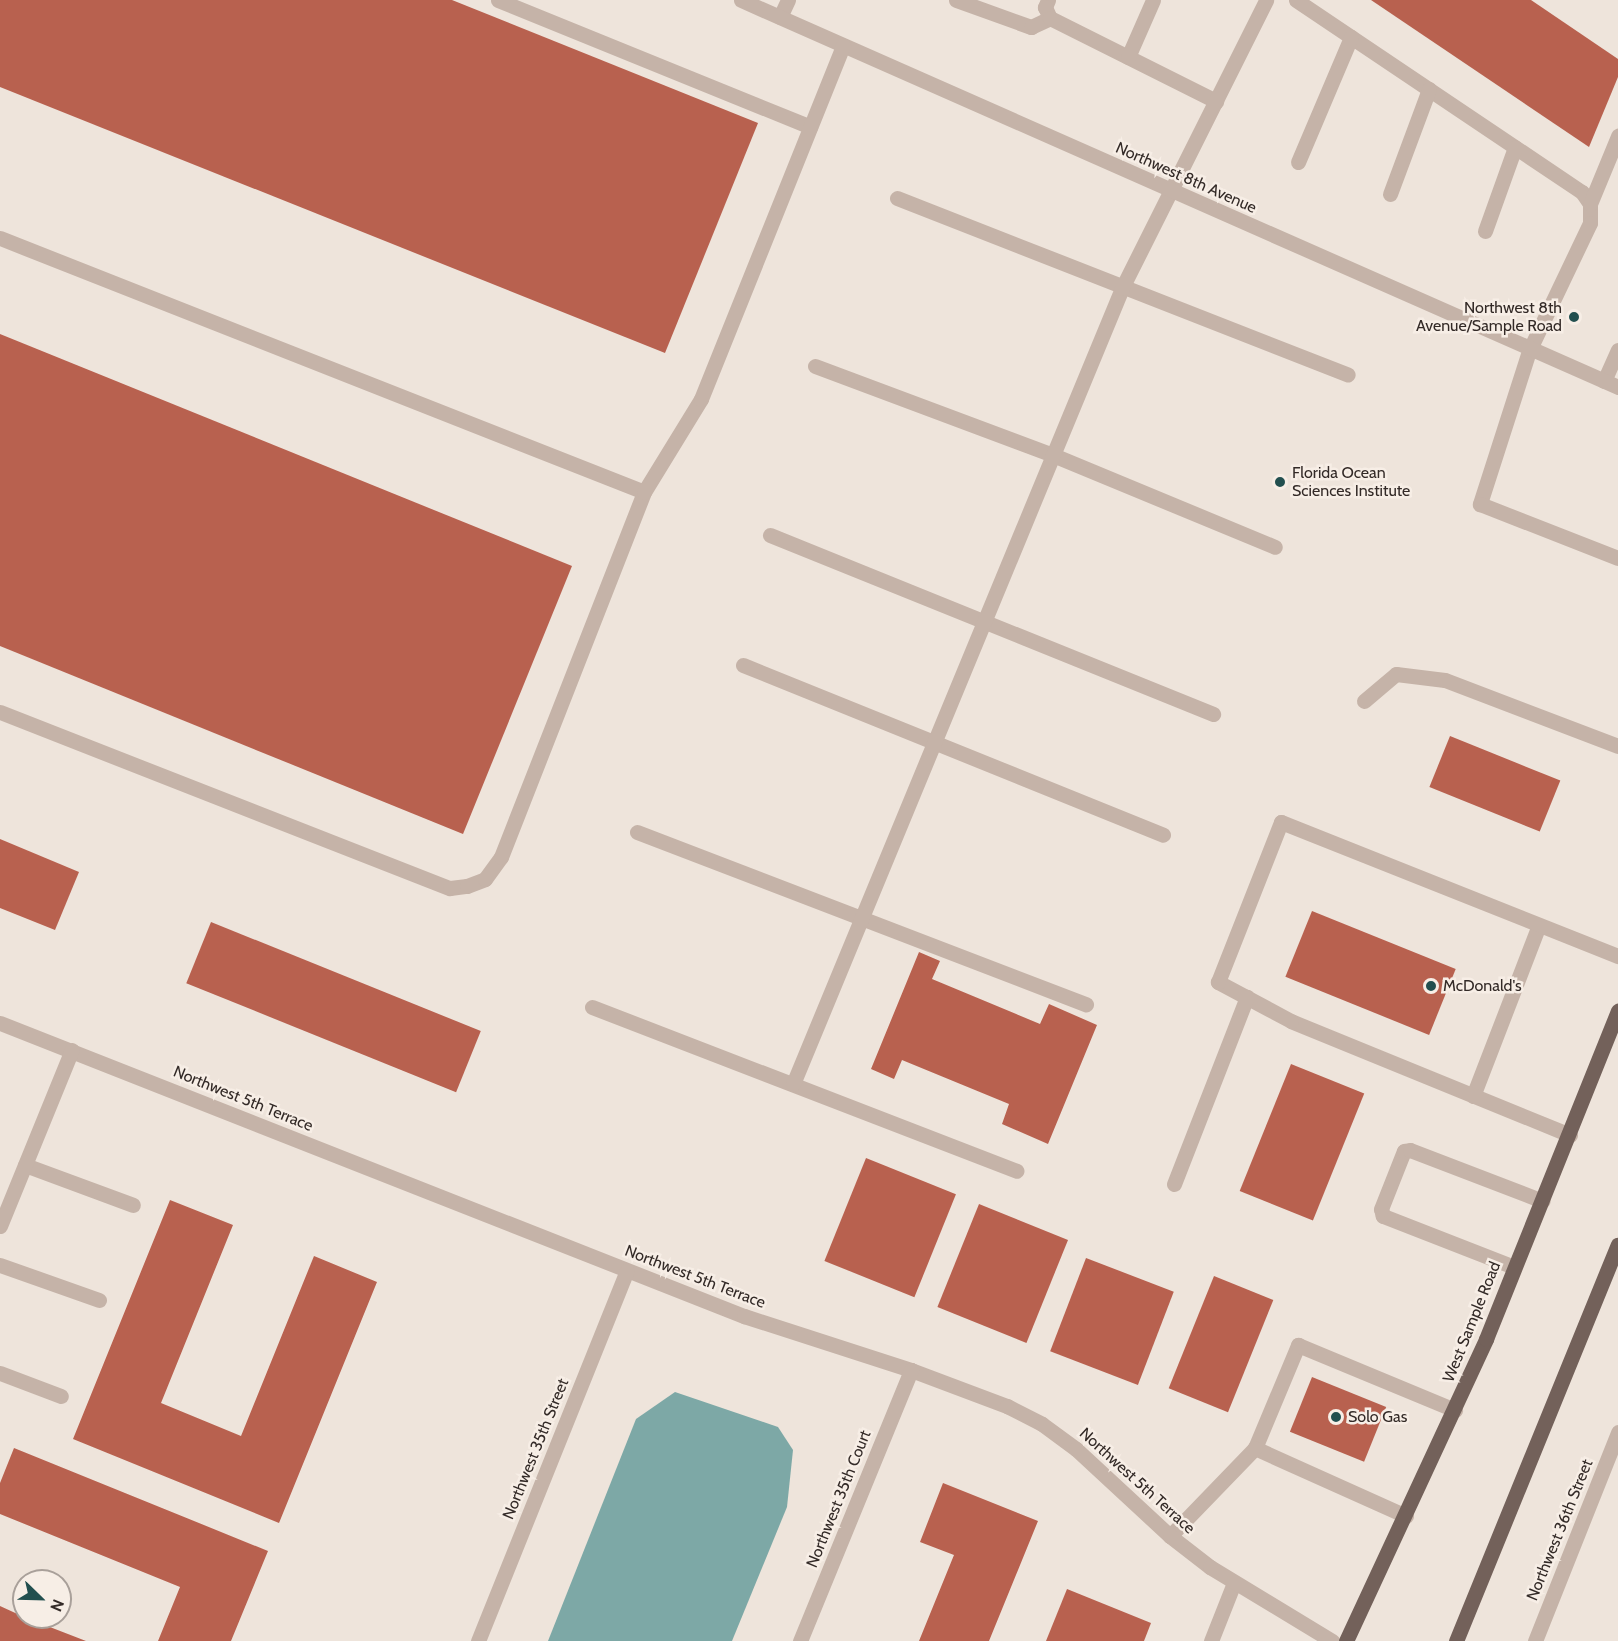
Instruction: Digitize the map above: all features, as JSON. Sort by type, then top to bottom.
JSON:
[{"type":"main road","name":"West Sample Road","points":[[1346,1641],[1455,1410],[1570,1135],[1618,1010]]},
{"type":"main road","points":[[1456,1641],[1618,1245]]},
{"type":"street","points":[[498,0],[810,127]]},
{"type":"street","name":"Northwest 8th Avenue","points":[[741,0],[1529,351],[1611,384]]},
{"type":"street","points":[[780,17],[788,0]]},
{"type":"street","points":[[956,0],[1031,27],[1050,18]]},
{"type":"street","points":[[1048,0],[1046,7],[1050,18],[1216,101]]},
{"type":"street","points":[[1128,57],[1153,0]]},
{"type":"street","points":[[793,1084],[1122,288],[1266,0]]},
{"type":"street","points":[[1296,0],[1582,192],[1590,204]]},
{"type":"street","points":[[1298,162],[1351,37]]},
{"type":"street","points":[[0,712],[450,888],[467,886],[485,879],[501,857],[644,492],[701,399],[843,45]]},
{"type":"street","points":[[1390,194],[1429,89]]},
{"type":"street","points":[[1618,136],[1590,204],[1590,223],[1529,351],[1480,504],[1618,558]]},
{"type":"street","points":[[1485,231],[1515,147]]},
{"type":"street","points":[[897,198],[1348,375]]},
{"type":"street","points":[[0,238],[644,492]]},
{"type":"street","points":[[1611,384],[1618,350]]},
{"type":"street","points":[[815,366],[1053,455],[1275,547]]},
{"type":"street","points":[[770,535],[1213,714]]},
{"type":"street","points":[[743,665],[1163,835]]},
{"type":"street","points":[[1364,701],[1396,674],[1445,680],[1618,746]]},
{"type":"street","points":[[1570,1135],[1291,1021],[1218,982],[1281,822],[1618,956]]},
{"type":"street","points":[[637,832],[1086,1004]]},
{"type":"street","points":[[1473,1096],[1539,925]]},
{"type":"street","points":[[1174,1184],[1247,997]]},
{"type":"street","points":[[592,1006],[1016,1171]]},
{"type":"street","name":"Northwest 5th Terrace","points":[[0,1023],[744,1316],[911,1370],[1006,1406],[1042,1424],[1076,1449],[1170,1536],[1234,1583],[1332,1641]]},
{"type":"street","points":[[0,1226],[72,1050]]},
{"type":"street","points":[[1514,1267],[1383,1216],[1381,1209],[1404,1151],[1410,1150],[1543,1201]]},
{"type":"street","points":[[25,1165],[133,1205]]},
{"type":"street","points":[[0,1265],[99,1300]]},
{"type":"street","name":"Northwest 35th Street","points":[[477,1641],[627,1271]]},
{"type":"street","points":[[1170,1536],[1255,1448],[1298,1346],[1455,1410]]},
{"type":"street","name":"Northwest 35th Court","points":[[800,1641],[911,1370]]},
{"type":"street","points":[[0,1373],[61,1396]]},
{"type":"street","name":"Northwest 36th Street","points":[[1535,1641],[1618,1432]]},
{"type":"street","points":[[1255,1448],[1406,1516]]},
{"type":"street","points":[[1211,1641],[1234,1583]]},
{"type":"water","points":[[675,1392],[778,1427],[793,1450],[787,1507],[732,1641],[548,1641],[636,1419]]},
{"type":"building","points":[[0,0],[452,0],[758,123],[665,353],[0,87]]},
{"type":"building","points":[[1371,0],[1531,0],[1618,59],[1618,77],[1589,147]]},
{"type":"building","points":[[0,334],[572,566],[463,834],[0,646]]},
{"type":"building","points":[[1450,736],[1560,781],[1540,832],[1429,787]]},
{"type":"building","points":[[0,839],[79,872],[55,930],[0,908]]},
{"type":"building","points":[[1312,911],[1456,969],[1429,1035],[1285,977]]},
{"type":"building","points":[[211,922],[481,1031],[456,1092],[186,983]]},
{"type":"building","points":[[919,952],[940,961],[932,979],[1040,1024],[1049,1004],[1097,1025],[1048,1144],[1002,1124],[1009,1104],[902,1060],[894,1079],[871,1069]]},
{"type":"building","points":[[1291,1064],[1364,1094],[1313,1221],[1240,1191]]},
{"type":"building","points":[[866,1158],[956,1194],[914,1297],[824,1261]]},
{"type":"building","points":[[170,1200],[233,1225],[161,1403],[241,1436],[314,1256],[377,1282],[279,1523],[73,1439]]},
{"type":"building","points":[[979,1204],[1068,1240],[1026,1343],[937,1307]]},
{"type":"building","points":[[1086,1258],[1174,1292],[1138,1385],[1050,1351]]},
{"type":"building","points":[[1214,1276],[1273,1300],[1228,1412],[1169,1388]]},
{"type":"building","points":[[1312,1377],[1386,1407],[1364,1462],[1290,1432]]},
{"type":"building","points":[[14,1448],[268,1551],[231,1641],[158,1641],[180,1587],[0,1514],[0,1483]]},
{"type":"building","points":[[943,1483],[1038,1521],[989,1641],[919,1641],[954,1555],[920,1542]]},
{"type":"building","points":[[1067,1589],[1151,1623],[1144,1641],[1046,1641]]},
{"type":"building","points":[[0,1606],[12,1612],[12,1629],[55,1629],[86,1641],[0,1641]]},
{"type":"place","name":"Northwest 8th Avenue/Sample Road","points":[[1574,317]]},
{"type":"place","name":"Florida Ocean Sciences Institute","points":[[1280,482]]},
{"type":"place","name":"McDonald's","points":[[1431,986]]},
{"type":"place","name":"Solo Gas","points":[[1336,1417]]}]
